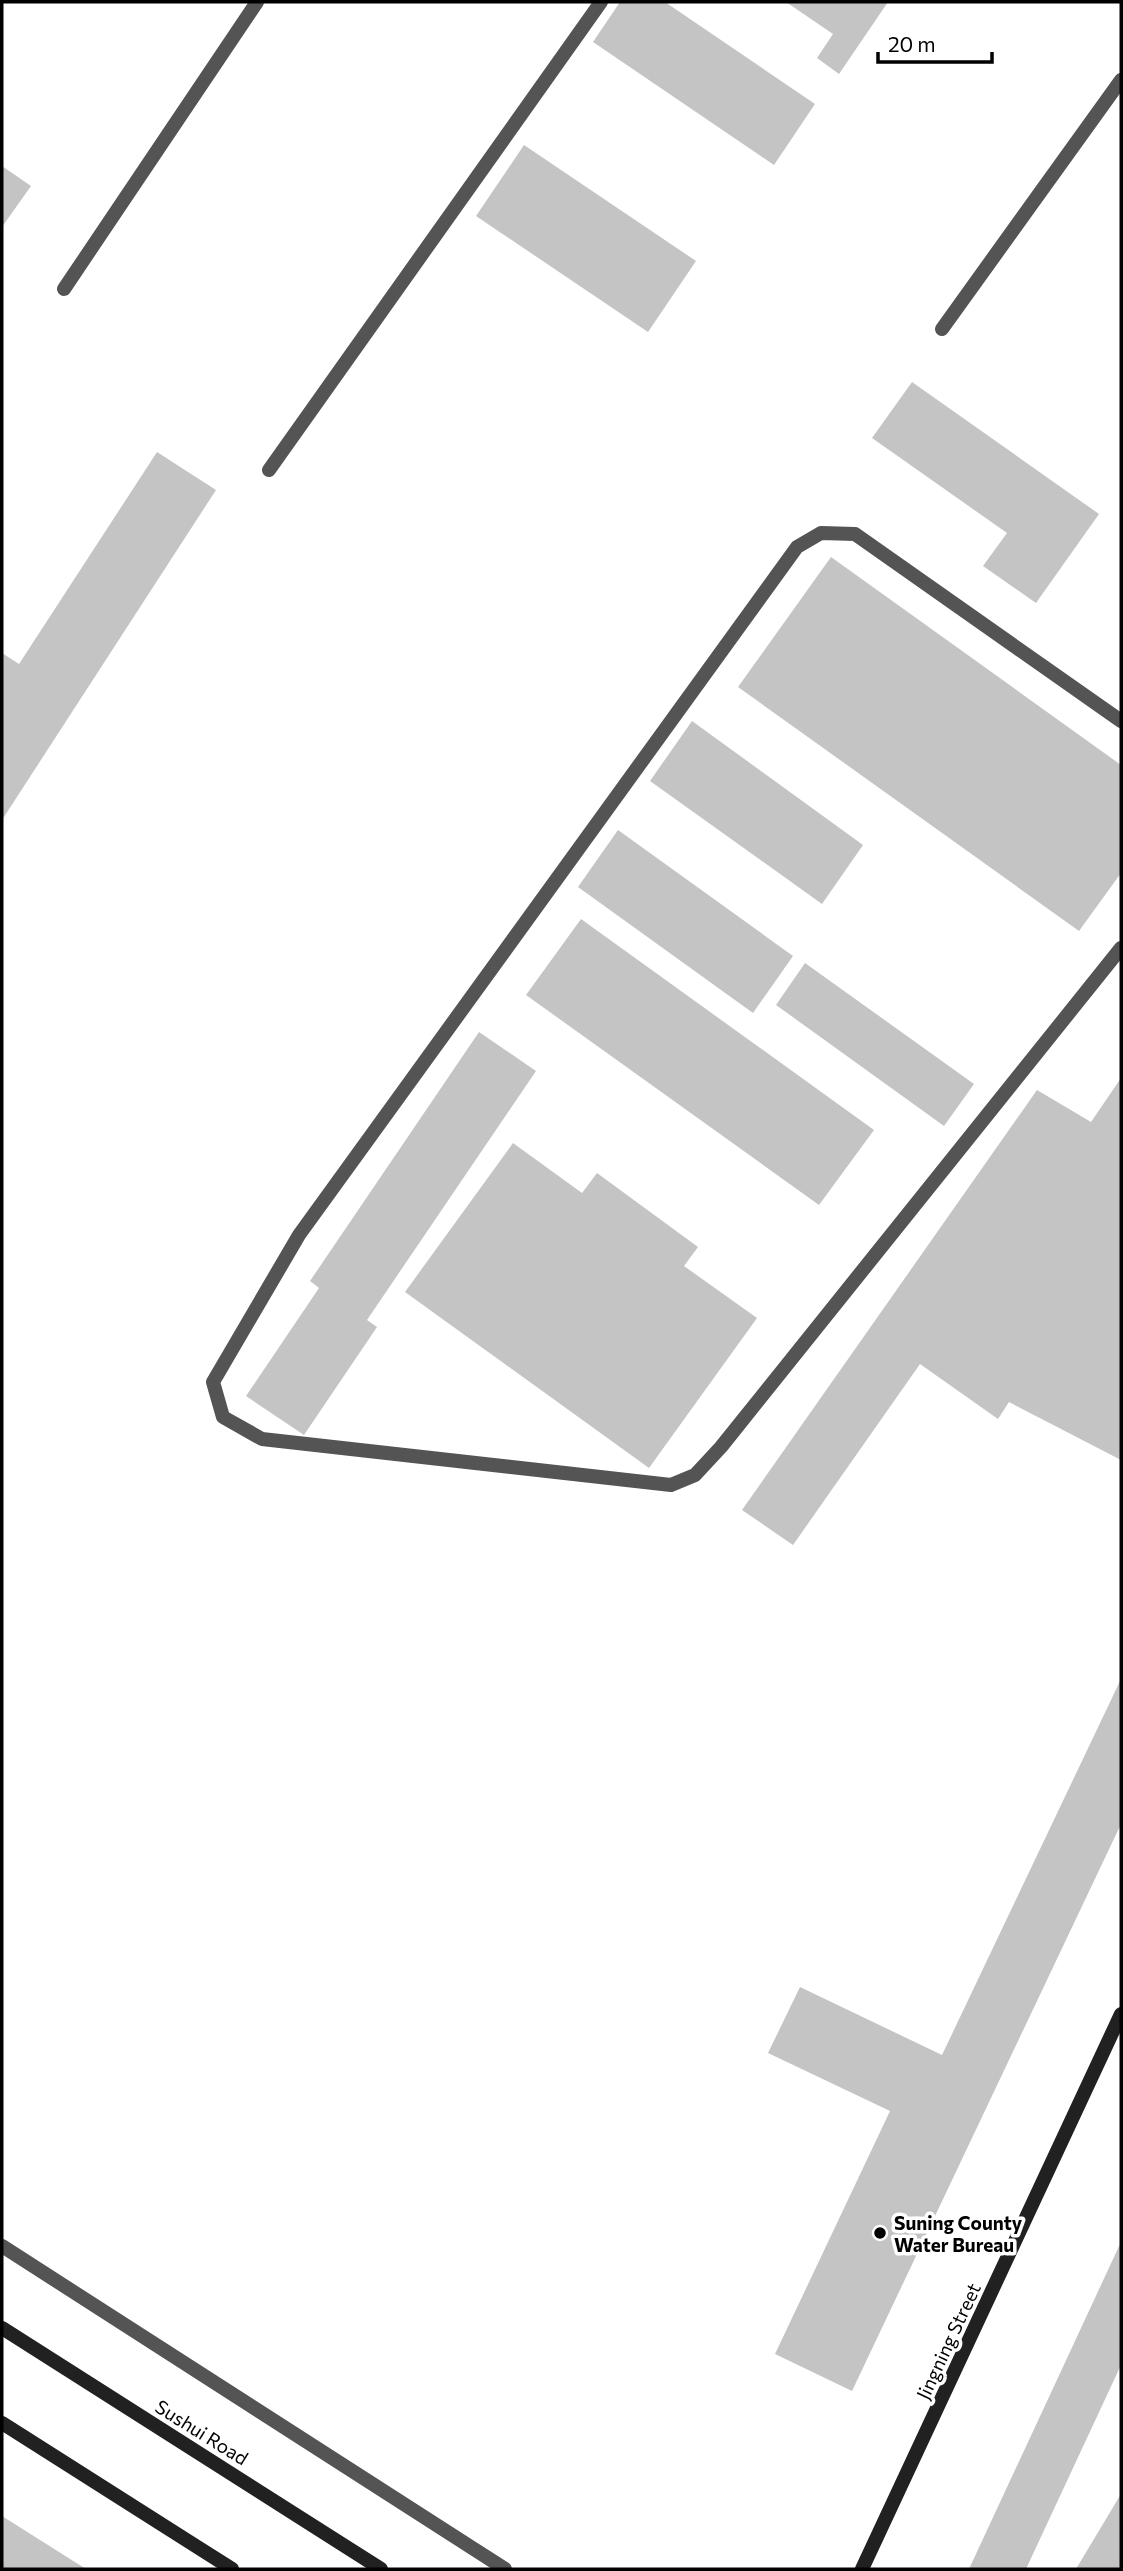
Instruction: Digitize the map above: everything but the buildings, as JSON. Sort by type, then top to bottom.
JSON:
[{"type":"street","points":[[64,289],[257,2]]},
{"type":"street","points":[[269,470],[601,2]]},
{"type":"street","points":[[942,328],[1121,80]]},
{"type":"street","points":[[1121,721],[855,534],[821,533],[797,547],[299,1236],[213,1382],[223,1417],[262,1439],[671,1485],[695,1475],[729,1438],[1121,948]]},
{"type":"street","name":"Jingning Street","points":[[862,2569],[1121,2014]]},
{"type":"street","points":[[2,2246],[505,2569]]},
{"type":"street","name":"Sushui Road","points":[[2,2328],[381,2569]]},
{"type":"street","points":[[2,2423],[232,2569]]},
{"type":"place","name":"Suning County Water Bureau","points":[[880,2233]]}]
